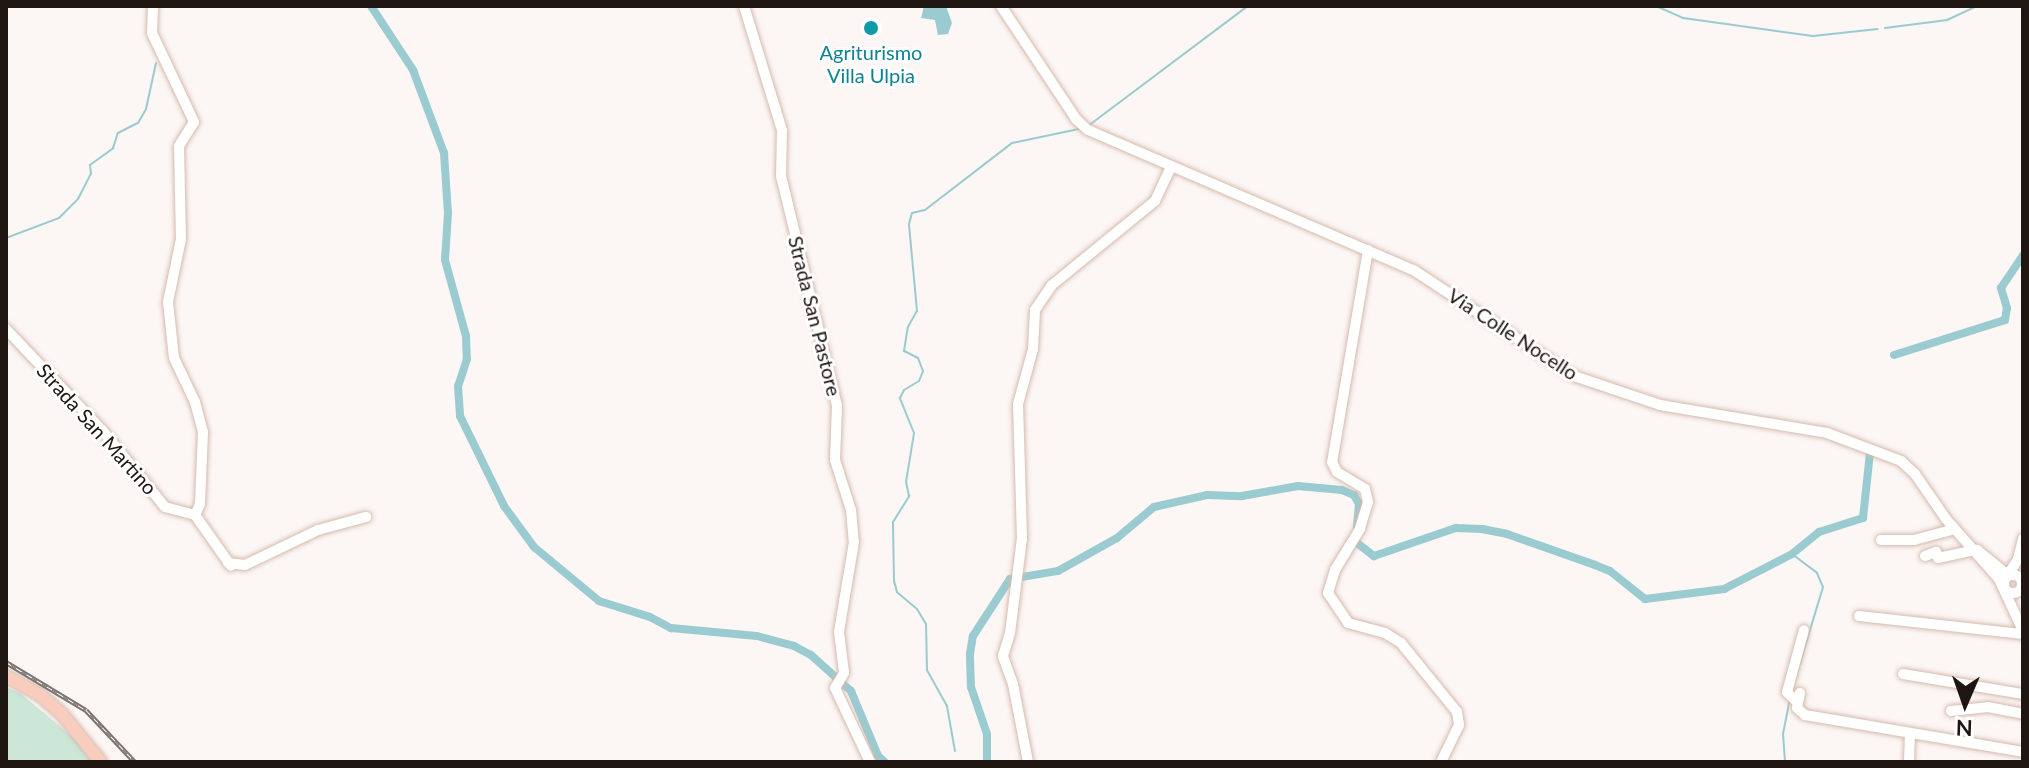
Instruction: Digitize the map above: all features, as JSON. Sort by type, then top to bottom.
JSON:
[{"type":"main road","points":[[6,676],[39,694],[61,713],[101,762]]},
{"type":"street","points":[[153,6],[152,33],[194,122],[179,146],[182,219],[168,302],[174,358],[195,402],[203,432],[200,504],[195,515],[231,567],[245,565],[318,530],[366,517]]},
{"type":"street","name":"Strada San Pastore","points":[[744,6],[782,130],[781,176],[837,406],[835,459],[851,510],[854,542],[839,632],[843,675],[836,686],[870,762]]},
{"type":"street","name":"Via Colle Nocello","points":[[1001,6],[1081,125],[1171,167],[1368,250],[1434,282],[1559,367],[1593,384],[1673,408],[1827,433],[1897,459],[1911,470],[1955,529],[1977,550],[2005,589],[2023,633]]},
{"type":"street","points":[[1028,762],[1013,684],[1003,657],[1010,633],[1022,538],[1017,411],[1033,349],[1036,307],[1052,285],[1157,199],[1171,167]]},
{"type":"street","points":[[1368,250],[1332,462],[1337,472],[1378,497]]},
{"type":"street","name":"Strada San Martino","points":[[6,329],[102,430],[165,507],[195,515]]},
{"type":"street","points":[[1365,489],[1368,502],[1362,522],[1335,570],[1328,595],[1348,623],[1380,631],[1401,643],[1457,712],[1459,725],[1441,762]]},
{"type":"street","points":[[1881,540],[1914,540],[1955,529]]},
{"type":"street","points":[[2022,582],[2017,592],[2005,589],[2003,581],[2018,559],[2023,539]]},
{"type":"street","points":[[1925,556],[1936,552],[1938,558],[1977,550],[2008,575],[2016,575],[2022,582]]},
{"type":"street","points":[[2023,575],[2023,592]]},
{"type":"street","points":[[1859,616],[2023,633]]},
{"type":"street","points":[[1804,630],[1787,692],[1798,698],[1797,710],[1805,715],[2023,752]]},
{"type":"street","points":[[1903,674],[2023,694]]},
{"type":"street","points":[[1951,711],[1966,712],[1988,707],[2023,714]]},
{"type":"street","points":[[1909,762],[1910,733]]},
{"type":"green space","points":[[6,687],[20,693],[75,739],[92,762],[6,762]]},
{"type":"water","points":[[924,6],[946,6],[952,23],[948,34],[938,35],[935,20],[921,18]]},
{"type":"waterway","points":[[371,6],[413,70],[444,153],[448,213],[445,260],[466,336],[467,359],[458,386],[460,416],[504,506],[534,547],[599,601],[650,617],[671,628],[757,636],[794,646],[811,655],[851,691],[878,756],[885,762]]},
{"type":"waterway","points":[[1088,126],[1248,6]]},
{"type":"waterway","points":[[1656,6],[1683,18],[1813,36],[1878,29]]},
{"type":"waterway","points":[[1885,28],[1947,20],[1977,6]]},
{"type":"waterway","points":[[6,238],[59,218],[78,199],[91,173],[90,165],[113,148],[118,133],[138,123],[146,109],[156,63]]},
{"type":"waterway","points":[[955,751],[947,706],[927,670],[926,624],[917,609],[897,592],[894,581],[893,522],[909,496],[906,482],[914,433],[900,398],[904,390],[919,381],[923,371],[918,358],[904,351],[908,327],[917,311],[909,224],[912,213],[925,210],[1012,143],[1083,128]]},
{"type":"waterway","points":[[1894,355],[2005,320],[2007,308],[2001,288],[2023,255]]},
{"type":"waterway","points":[[1352,539],[1374,556],[1456,528],[1482,529],[1507,534],[1610,571],[1645,599],[1724,589],[1792,554],[1819,532],[1863,518],[1870,452]]},
{"type":"waterway","points":[[987,762],[987,734],[971,687],[970,654],[973,636],[1010,579],[1058,571],[1117,538],[1154,507],[1207,495],[1242,496],[1298,486],[1342,490],[1354,495],[1359,504],[1357,526]]},
{"type":"waterway","points":[[1792,554],[1817,573],[1823,587],[1795,680]]},
{"type":"waterway","points":[[1785,762],[1783,734],[1789,703]]},
{"type":"railway","points":[[6,662],[86,710],[135,762]]},
{"type":"place","name":"Agriturismo Villa Ulpia","points":[[871,28]]}]
